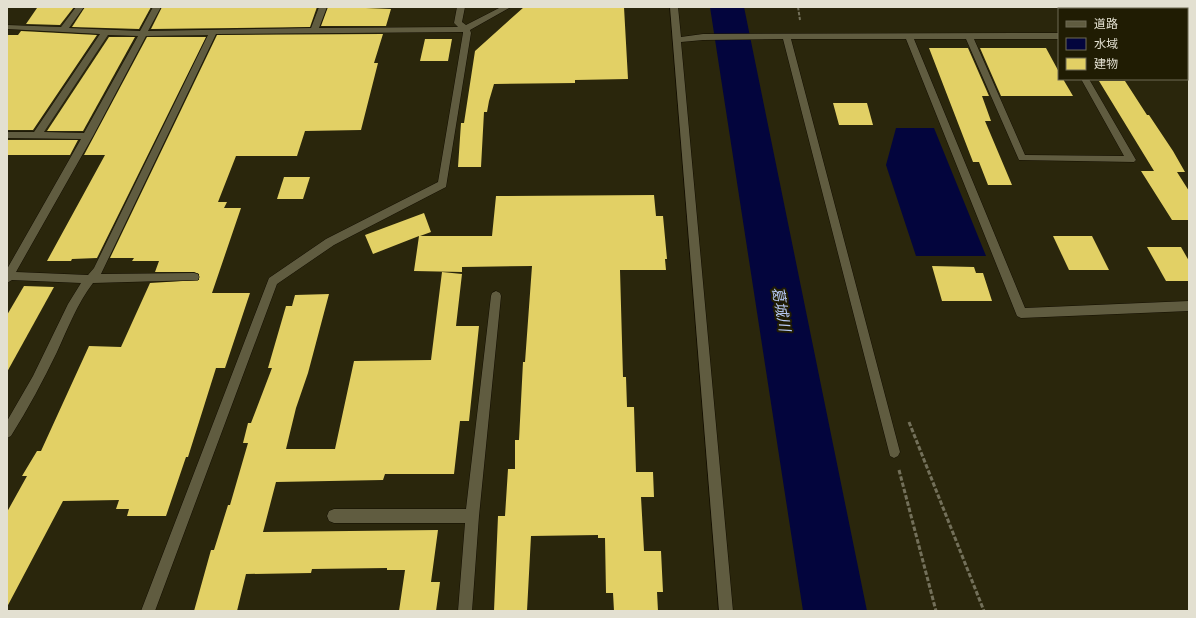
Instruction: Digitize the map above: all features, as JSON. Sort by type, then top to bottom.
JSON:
[{"type":"street","points":[[64,29],[80,7]]},
{"type":"street","points":[[157,7],[88,136],[8,278],[90,279],[194,277]]},
{"type":"street","points":[[314,31],[324,7]]},
{"type":"street","points":[[148,611],[274,281],[330,242],[443,184],[467,34],[466,29],[458,23],[461,7]]},
{"type":"street","points":[[7,27],[143,34],[466,29],[507,7]]},
{"type":"street","points":[[674,7],[726,611]]},
{"type":"street","points":[[37,135],[106,32]]},
{"type":"street","points":[[7,432],[29,398],[78,297],[90,279],[98,271],[213,32]]},
{"type":"street","points":[[909,36],[1021,313],[1189,306]]},
{"type":"street","points":[[969,36],[1022,158],[1131,160],[1086,80]]},
{"type":"street","points":[[677,40],[703,37],[1058,36]]},
{"type":"street","points":[[781,37],[894,452]]},
{"type":"street","points":[[7,135],[88,136]]},
{"type":"street","points":[[465,611],[472,516],[496,296]]},
{"type":"street","points":[[334,516],[472,516]]},
{"type":"path","points":[[894,452],[936,611]]},
{"type":"water","points":[[896,128],[934,128],[986,256],[916,256],[886,165]]},
{"type":"building","points":[[74,7],[60,25],[26,24],[37,8]]},
{"type":"building","points":[[85,7],[151,7],[139,29],[72,27]]},
{"type":"building","points":[[162,7],[317,7],[310,27],[151,29]]},
{"type":"building","points":[[328,7],[367,7],[366,8],[391,9],[386,26],[321,26]]},
{"type":"building","points":[[524,7],[624,7],[628,79],[575,80],[575,83],[494,84],[487,112],[484,112],[481,167],[458,167],[461,123],[464,123],[475,51]]},
{"type":"building","points":[[21,31],[97,35],[33,130],[7,130],[7,35],[18,35]]},
{"type":"building","points":[[383,34],[374,63],[378,63],[361,130],[305,131],[297,156],[236,156],[218,202],[227,202],[224,208],[241,208],[212,293],[250,293],[225,368],[216,368],[188,457],[186,457],[166,516],[127,516],[129,509],[116,509],[119,500],[63,501],[7,607],[7,512],[27,476],[22,476],[37,451],[41,451],[89,346],[121,347],[150,283],[199,280],[199,274],[194,272],[155,272],[159,261],[132,261],[134,258],[110,258],[217,35]]},
{"type":"building","points":[[109,37],[135,37],[83,131],[47,131]]},
{"type":"building","points":[[147,37],[206,37],[97,258],[72,259],[71,261],[47,261],[105,155],[84,155]]},
{"type":"building","points":[[425,39],[452,39],[448,61],[420,61]]},
{"type":"building","points":[[929,48],[968,48],[989,96],[982,96],[991,121],[985,121],[1012,185],[988,185],[979,162],[973,162]]},
{"type":"building","points":[[980,48],[1046,48],[1058,70],[1058,80],[1064,80],[1073,96],[1001,96]]},
{"type":"building","points":[[1099,81],[1125,81],[1173,151],[1185,172],[1177,172],[1189,191],[1189,220],[1172,220],[1141,171],[1154,171]]},
{"type":"building","points":[[833,103],[867,103],[873,125],[839,125]]},
{"type":"building","points":[[7,140],[78,140],[70,155],[7,155]]},
{"type":"building","points":[[284,177],[310,177],[303,199],[277,199]]},
{"type":"building","points":[[654,195],[656,216],[663,216],[667,259],[665,259],[666,270],[620,270],[623,377],[626,377],[627,407],[634,407],[636,472],[653,472],[654,497],[641,497],[644,551],[661,551],[663,592],[657,592],[658,611],[614,611],[613,593],[606,593],[605,538],[598,538],[598,535],[531,536],[527,611],[494,611],[498,516],[505,516],[508,469],[515,469],[515,440],[519,440],[523,362],[525,362],[532,266],[462,267],[462,272],[414,271],[419,236],[373,254],[365,235],[424,213],[431,232],[420,236],[492,236],[496,196]]},
{"type":"building","points":[[1053,236],[1092,236],[1109,270],[1069,270]]},
{"type":"building","points":[[1147,247],[1181,247],[1189,261],[1189,281],[1166,281]]},
{"type":"building","points":[[932,266],[974,267],[976,273],[983,273],[992,301],[942,301]]},
{"type":"building","points":[[442,272],[462,274],[456,326],[479,326],[469,421],[460,421],[454,474],[385,474],[383,480],[276,482],[263,532],[438,530],[431,582],[440,582],[436,611],[399,611],[405,570],[387,570],[387,568],[312,569],[311,573],[246,574],[237,611],[194,611],[211,550],[214,550],[228,505],[230,505],[248,443],[243,443],[248,423],[251,423],[272,368],[268,368],[286,306],[292,306],[295,295],[329,294],[308,373],[296,408],[286,449],[335,449],[354,361],[431,360]]},
{"type":"building","points":[[24,286],[54,287],[7,372],[7,315]]},
{"type":"waterway","name":"葛城川","points":[[727,7],[835,611]]}]
